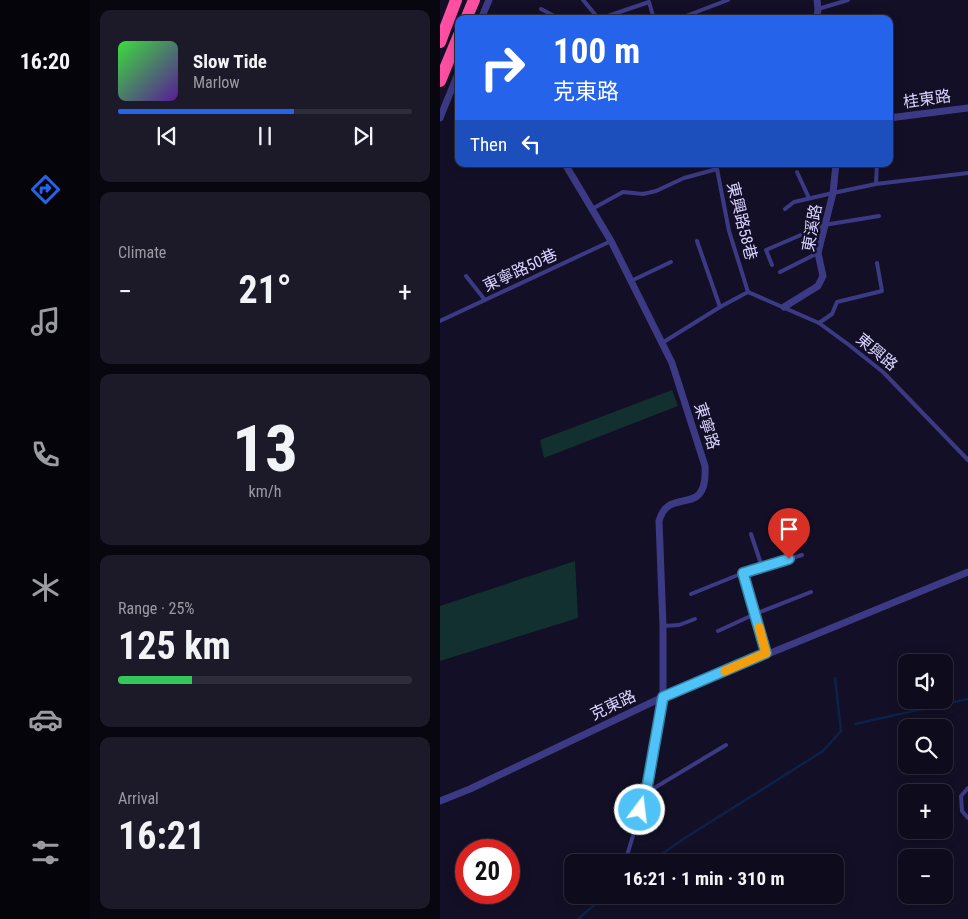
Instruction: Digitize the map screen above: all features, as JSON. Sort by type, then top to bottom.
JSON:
[{"type":"highway","points":[[440,42],[456,0]]},
{"type":"highway","points":[[468,15],[474,0]]},
{"type":"highway","points":[[440,81],[455,45]]},
{"type":"street","points":[[483,15],[489,0]]},
{"type":"street","points":[[817,0],[817,15]]},
{"type":"street","points":[[440,118],[455,81]]},
{"type":"street","name":"桂東路","points":[[893,117],[968,108]]},
{"type":"street","name":"東寧路","points":[[567,167],[612,241],[672,363],[705,466],[706,478],[702,493],[699,496],[670,504],[664,509],[659,521],[663,626],[663,697]]},
{"type":"street","name":"東溪路","points":[[784,307],[818,286],[823,276],[818,253],[833,193],[836,167]]},
{"type":"street","name":"克東路","points":[[440,801],[470,789],[663,697],[766,653],[968,572]]},
{"type":"lane","points":[[583,0],[596,15]]},
{"type":"lane","points":[[689,15],[728,0]]},
{"type":"lane","points":[[818,9],[848,0]]},
{"type":"lane","points":[[611,15],[649,2],[653,15]]},
{"type":"lane","points":[[540,9],[552,15]]},
{"type":"lane","points":[[876,184],[877,167]]},
{"type":"lane","name":"東興路58巷","points":[[592,209],[623,192],[643,194],[656,191],[684,178],[717,169],[729,230],[748,292]]},
{"type":"lane","points":[[797,172],[809,198]]},
{"type":"lane","points":[[785,209],[794,202],[876,184],[968,172]]},
{"type":"lane","points":[[772,265],[766,250],[824,225],[879,216]]},
{"type":"lane","name":"東寧路50巷","points":[[440,321],[612,241]]},
{"type":"lane","points":[[697,242],[720,307]]},
{"type":"lane","points":[[780,272],[818,253]]},
{"type":"lane","points":[[631,281],[671,262]]},
{"type":"lane","points":[[819,323],[832,314],[837,302],[882,291],[877,263]]},
{"type":"lane","points":[[466,276],[485,300]]},
{"type":"lane","points":[[662,343],[748,292]]},
{"type":"lane","name":"東興路","points":[[748,292],[819,323],[883,372],[968,460]]},
{"type":"lane","points":[[752,534],[762,567]]},
{"type":"lane","points":[[691,594],[743,573],[802,555]]},
{"type":"lane","points":[[743,573],[766,653]]},
{"type":"lane","points":[[718,631],[811,592]]},
{"type":"lane","points":[[663,626],[678,625],[695,619]]},
{"type":"lane","points":[[627,854],[646,793],[663,697]]},
{"type":"lane","points":[[646,793],[726,746]]},
{"type":"lane","points":[[968,788],[961,796],[962,811],[968,818]]},
{"type":"green space","points":[[672,390],[678,406],[544,458],[540,440]]},
{"type":"green space","points":[[575,561],[578,618],[440,661],[440,606]]},
{"type":"waterway","points":[[662,854],[823,751],[841,731],[835,678]]},
{"type":"waterway","points":[[855,724],[968,699]]},
{"type":"waterway","points":[[578,919],[596,904]]},
{"type":"slow traffic","points":[[725,671],[766,653],[759,627]]},
{"type":"route","points":[[640,810],[646,793],[663,697],[766,653],[743,573],[789,559]]}]
